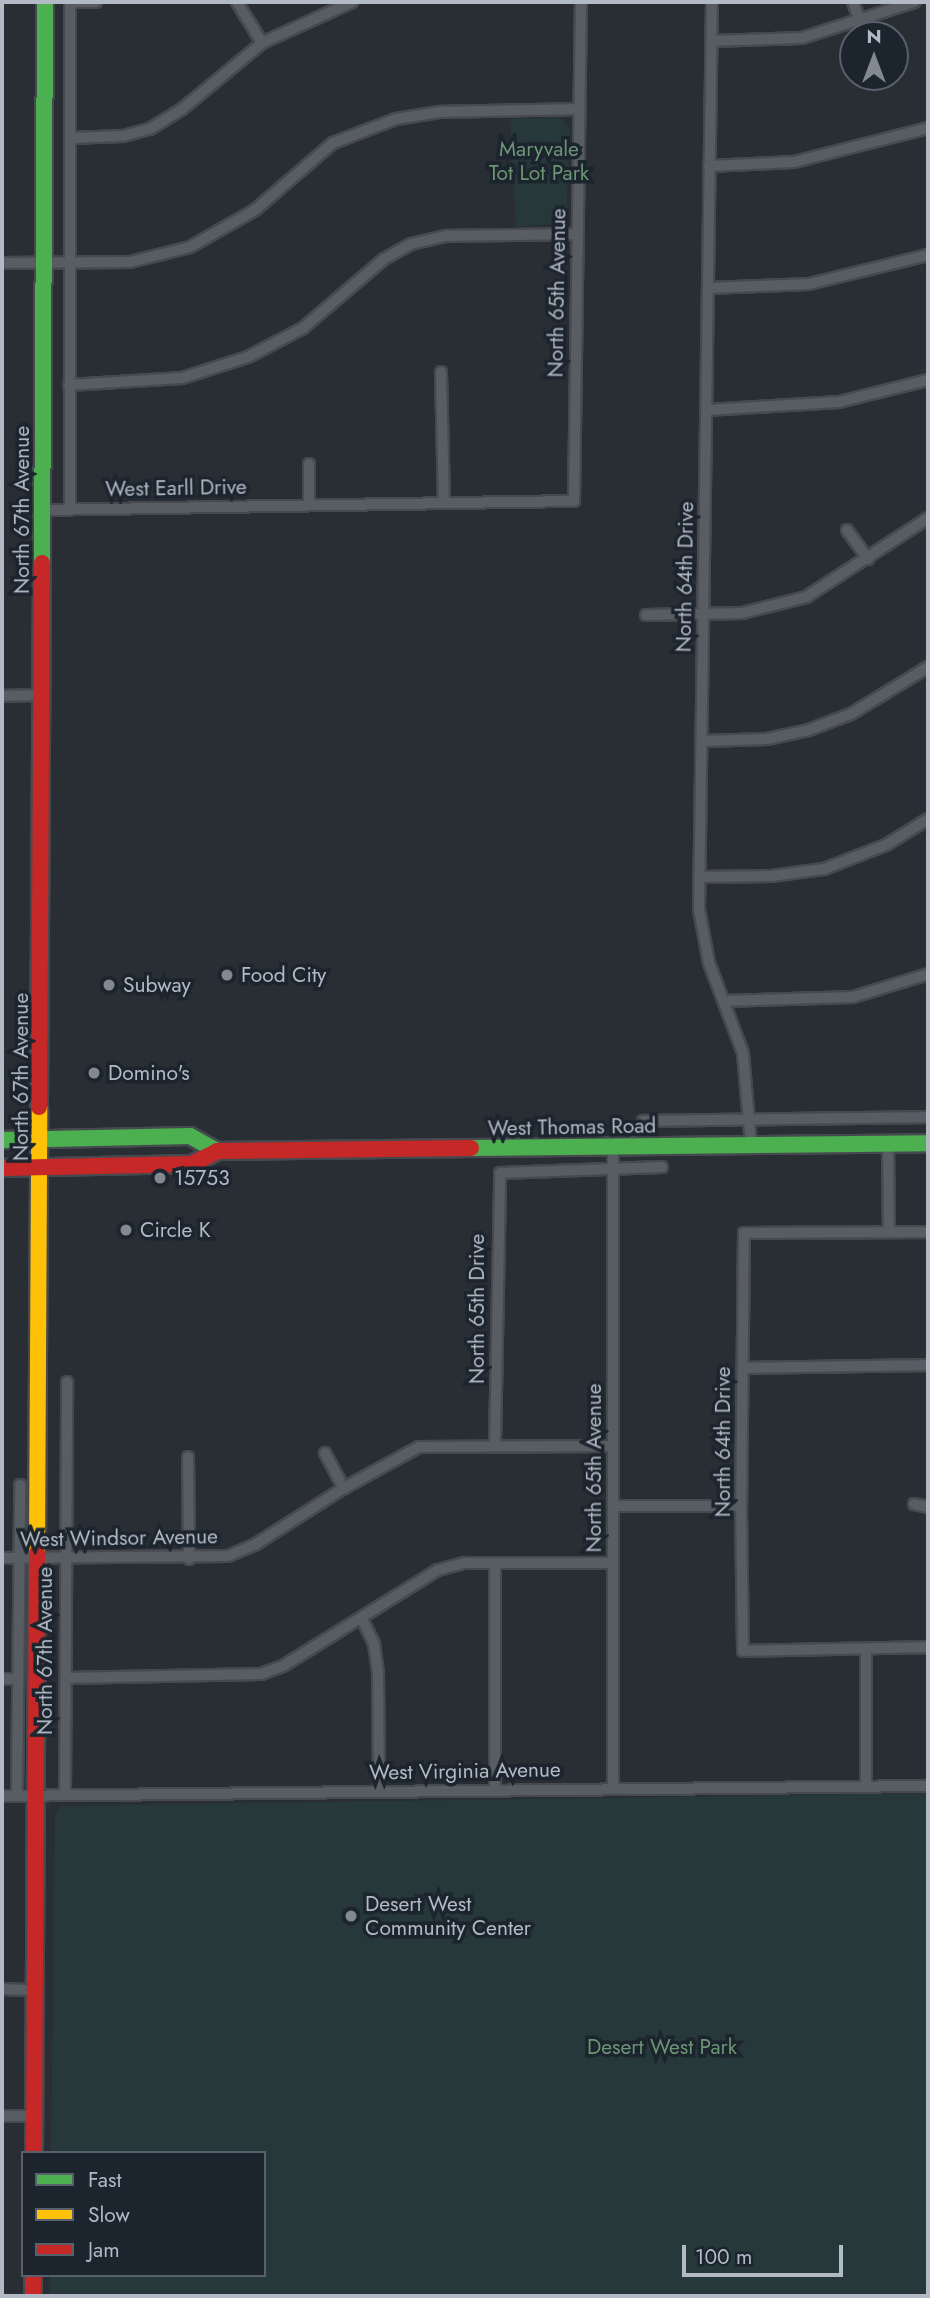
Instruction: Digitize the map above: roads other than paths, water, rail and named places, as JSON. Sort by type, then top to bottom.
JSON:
[{"type":"main road","name":"North 67th Avenue","points":[[34,2151],[40,1561],[45,2]]},
{"type":"main road","name":"West Thomas Road","points":[[2,1140],[190,1136],[217,1151]]},
{"type":"main road","name":"West Thomas Road","points":[[2,1168],[192,1164],[217,1151],[928,1143]]},
{"type":"main road","points":[[33,2277],[33,2296]]},
{"type":"street","points":[[70,509],[70,2],[96,2]]},
{"type":"street","points":[[237,2],[262,43]]},
{"type":"street","points":[[70,138],[123,136],[150,129],[174,115],[262,43],[352,2]]},
{"type":"street","name":"North 65th Avenue","points":[[575,501],[581,2]]},
{"type":"street","name":"North 64th Drive","points":[[712,2],[699,877],[702,928],[743,1053],[751,1119],[751,1145]]},
{"type":"street","points":[[853,2],[860,21],[914,2]]},
{"type":"street","points":[[712,41],[792,39],[839,27]]},
{"type":"street","points":[[2,263],[144,260],[213,237],[255,210],[333,143],[396,119],[439,112],[578,109]]},
{"type":"street","points":[[709,166],[794,162],[928,128]]},
{"type":"street","points":[[69,386],[182,378],[247,357],[303,328],[384,259],[411,244],[447,236],[577,234]]},
{"type":"street","points":[[708,288],[810,284],[928,255]]},
{"type":"street","points":[[441,372],[443,502]]},
{"type":"street","points":[[707,410],[839,402],[928,380]]},
{"type":"street","points":[[309,464],[309,505]]},
{"type":"street","name":"West Earll Drive","points":[[42,510],[575,501]]},
{"type":"street","points":[[646,615],[703,616],[742,613],[797,600],[868,559],[928,518]]},
{"type":"street","points":[[847,530],[868,559]]},
{"type":"street","points":[[702,741],[767,739],[806,731],[851,714],[928,667]]},
{"type":"street","points":[[2,696],[43,695]]},
{"type":"street","points":[[699,877],[771,876],[824,869],[874,851],[928,819]]},
{"type":"street","points":[[724,1001],[853,998],[928,974]]},
{"type":"street","name":"West Thomas Road","points":[[643,1121],[928,1117]]},
{"type":"street","points":[[888,1143],[889,1233],[928,1232]]},
{"type":"street","name":"North 65th Avenue","points":[[613,1147],[613,1789]]},
{"type":"street","name":"West Thomas Road","points":[[500,1173],[662,1167]]},
{"type":"street","name":"North 65th Drive","points":[[495,1445],[500,1173]]},
{"type":"street","name":"North 64th Drive","points":[[866,1649],[743,1651],[741,1506],[744,1233],[889,1233]]},
{"type":"street","points":[[743,1368],[928,1364]]},
{"type":"street","name":"North 67th Avenue","points":[[65,1795],[66,1382]]},
{"type":"street","name":"West Windsor Avenue","points":[[2,1558],[40,1561],[228,1556],[256,1545],[344,1488],[419,1447],[613,1446]]},
{"type":"street","points":[[325,1453],[344,1488]]},
{"type":"street","points":[[188,1457],[190,1559]]},
{"type":"street","name":"North 67th Avenue","points":[[16,1796],[20,1485]]},
{"type":"street","points":[[914,1504],[928,1507]]},
{"type":"street","points":[[613,1506],[741,1506]]},
{"type":"street","points":[[66,1678],[261,1674],[362,1619],[438,1570],[465,1563],[613,1563]]},
{"type":"street","points":[[495,1563],[495,1789]]},
{"type":"street","points":[[362,1619],[374,1644],[378,1672],[379,1791]]},
{"type":"street","points":[[866,1787],[866,1649],[928,1647]]},
{"type":"street","points":[[2,1679],[18,1679]]},
{"type":"street","name":"West Virginia Avenue","points":[[2,1796],[928,1786]]},
{"type":"street","points":[[2,1989],[35,1990]]},
{"type":"street","points":[[2,2116],[34,2116]]},
{"type":"place","name":"Food City","points":[[227,975]]},
{"type":"place","name":"Subway","points":[[109,985]]},
{"type":"place","name":"Domino's","points":[[94,1073]]},
{"type":"place","name":"15753","points":[[160,1178]]},
{"type":"place","name":"Circle K","points":[[126,1230]]},
{"type":"place","name":"Desert West Community Center","points":[[351,1916]]},
{"type":"park label","name":"Maryvale Tot Lot Park","points":[[539,161]]},
{"type":"park label","name":"Desert West Park","points":[[662,2047]]}]
